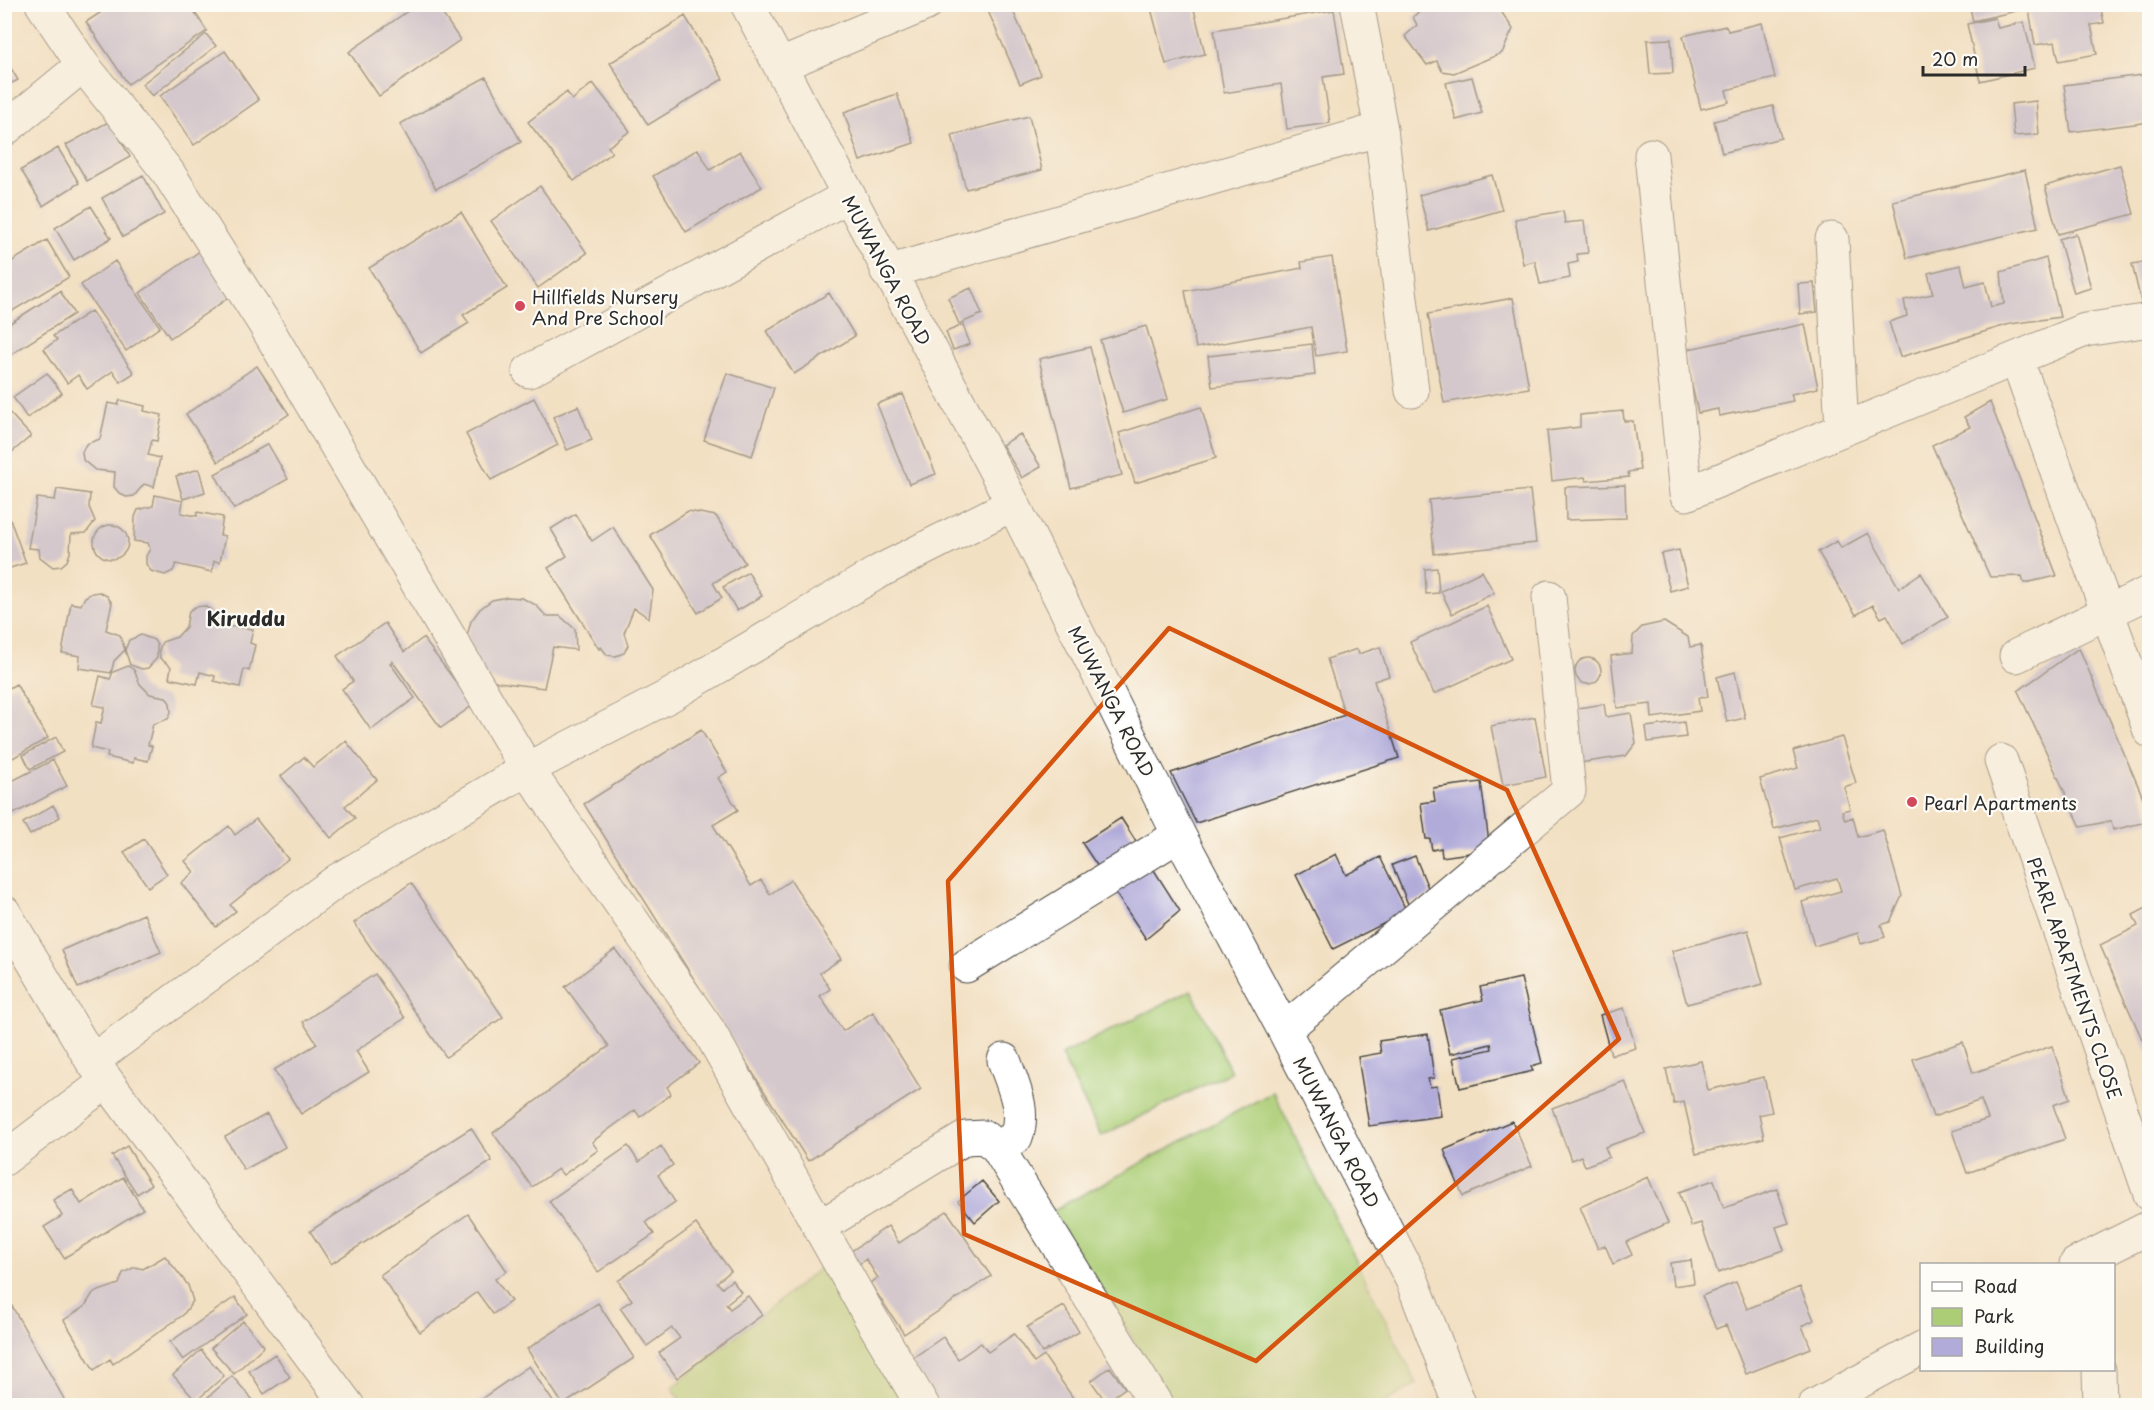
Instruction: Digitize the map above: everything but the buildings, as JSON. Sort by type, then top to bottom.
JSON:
[{"type":"street","points":[[42,4],[83,65],[167,171],[264,323],[527,769],[709,1031],[821,1226],[868,1315],[923,1406]]},
{"type":"street","name":"MUWANGA ROAD","points":[[747,4],[781,65],[887,272],[1013,504],[1179,835],[1284,1030],[1412,1280],[1460,1406]]},
{"type":"street","points":[[781,65],[926,4]]},
{"type":"street","points":[[1357,4],[1382,129],[1412,391]]},
{"type":"street","points":[[4,130],[83,65]]},
{"type":"street","points":[[887,272],[1382,129]]},
{"type":"street","points":[[1651,155],[1686,494],[2085,330],[2150,320]]},
{"type":"street","points":[[529,371],[848,196]]},
{"type":"street","points":[[1832,239],[1842,429]]},
{"type":"street","points":[[2023,377],[2150,731]]},
{"type":"street","points":[[4,1159],[99,1071],[338,880],[527,769],[669,696],[880,571],[1013,504]]},
{"type":"street","points":[[2016,656],[2150,592]]},
{"type":"street","points":[[1284,1030],[1569,791],[1549,597]]},
{"type":"street","name":"PEARL APARTMENTS CLOSE","points":[[2001,761],[2150,1194]]},
{"type":"street","points":[[966,966],[1179,835]]},
{"type":"street","points":[[4,912],[99,1071],[348,1406]]},
{"type":"street","points":[[997,1147],[1016,1137],[1021,1123],[1020,1104],[1004,1060]]},
{"type":"street","points":[[821,1226],[965,1138],[984,1137],[997,1147],[1157,1406]]},
{"type":"street","points":[[2089,1261],[2150,1227]]},
{"type":"street","points":[[1814,1406],[1920,1349]]},
{"type":"street","points":[[2099,1371],[2100,1406]]},
{"type":"highlighted area","points":[[1169,628],[1507,790],[1619,1039],[1256,1361],[964,1234],[948,881]]},
{"type":"green space","points":[[1191,990],[1231,1072],[1101,1136],[1061,1055]]},
{"type":"green space","points":[[1273,1092],[1417,1384],[1381,1405],[1175,1405],[1052,1211]]},
{"type":"green space","points":[[836,1255],[915,1405],[683,1405],[672,1388]]},
{"type":"place","name":"Hillfields Nursery And Pre School","points":[[520,306]]},
{"type":"place","name":"Pearl Apartments","points":[[1912,802]]},
{"type":"district","name":"Kiruddu","points":[[246,618]]}]
